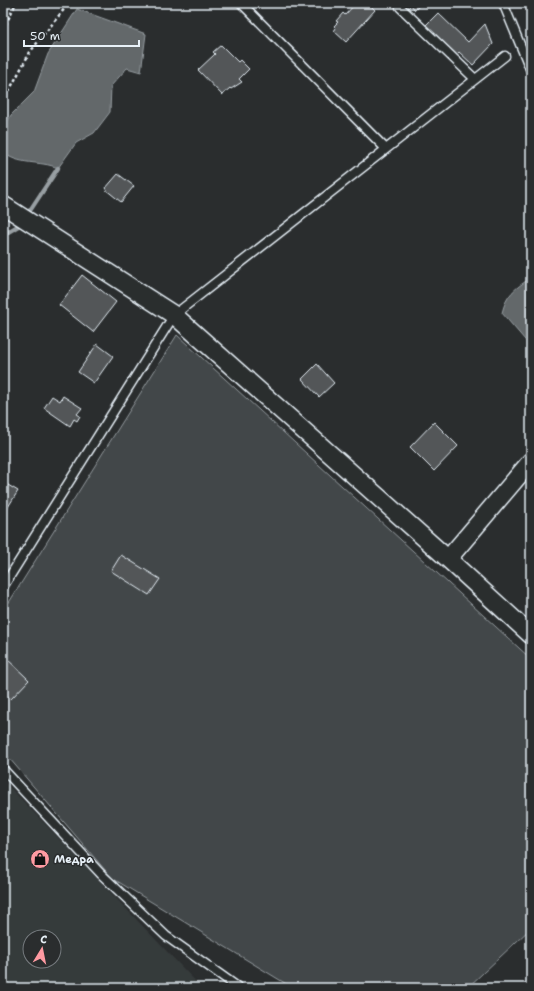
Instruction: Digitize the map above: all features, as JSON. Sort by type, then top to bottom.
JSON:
[{"type":"street","points":[[3,205],[174,316],[448,559],[531,635]]},
{"type":"street","points":[[448,559],[531,461]]},
{"type":"lane","points":[[241,3],[386,149]]},
{"type":"lane","points":[[503,3],[531,71]]},
{"type":"lane","points":[[400,7],[476,79]]},
{"type":"lane","points":[[3,587],[174,316],[505,56]]},
{"type":"lane","points":[[3,769],[101,874],[166,936],[239,988]]},
{"type":"path","points":[[3,30],[16,3]]},
{"type":"path","points":[[3,102],[30,52],[65,8],[67,3]]},
{"type":"shaded area","points":[[77,9],[146,34],[141,72],[127,68],[111,86],[110,112],[94,133],[76,143],[58,168],[15,159],[3,152],[3,130],[11,115],[34,92],[48,54]]},
{"type":"shaded area","points":[[531,278],[531,347],[502,313],[506,301],[512,292]]},
{"type":"shaded area","points":[[177,335],[531,659],[531,928],[467,988],[293,988],[112,878],[3,751],[3,612]]},
{"type":"shaded area","name":"Медра","points":[[3,780],[202,988],[3,988]]},
{"type":"building","points":[[356,3],[368,3],[375,10],[346,42],[334,31],[336,28],[334,26],[338,22],[336,21],[343,13],[345,15]]},
{"type":"building","points":[[403,3],[422,3],[415,10],[411,5],[408,8]]},
{"type":"building","points":[[438,13],[468,42],[485,24],[493,44],[473,65],[459,52],[454,57],[423,28]]},
{"type":"building","points":[[221,45],[238,62],[240,60],[249,69],[239,79],[242,82],[231,89],[230,88],[222,95],[198,70],[215,54],[213,52]]},
{"type":"building","points":[[118,174],[134,186],[121,202],[105,189]]},
{"type":"building","points":[[82,275],[116,302],[93,332],[59,305]]},
{"type":"building","points":[[97,344],[113,356],[94,383],[78,372]]},
{"type":"building","points":[[317,364],[334,383],[319,397],[302,379]]},
{"type":"building","points":[[52,396],[60,401],[63,396],[82,408],[77,414],[80,416],[77,421],[74,419],[70,426],[44,408]]},
{"type":"building","points":[[434,422],[458,446],[434,471],[410,447]]},
{"type":"building","points":[[3,482],[18,491],[3,515]]},
{"type":"building","points":[[121,555],[160,579],[149,595],[111,571]]},
{"type":"building","points":[[3,655],[29,680],[11,699],[3,692]]},
{"type":"waterway","points":[[27,215],[58,168]]},
{"type":"waterway","points":[[3,235],[18,226]]},
{"type":"place","name":"Медра","points":[[40,859]]}]
